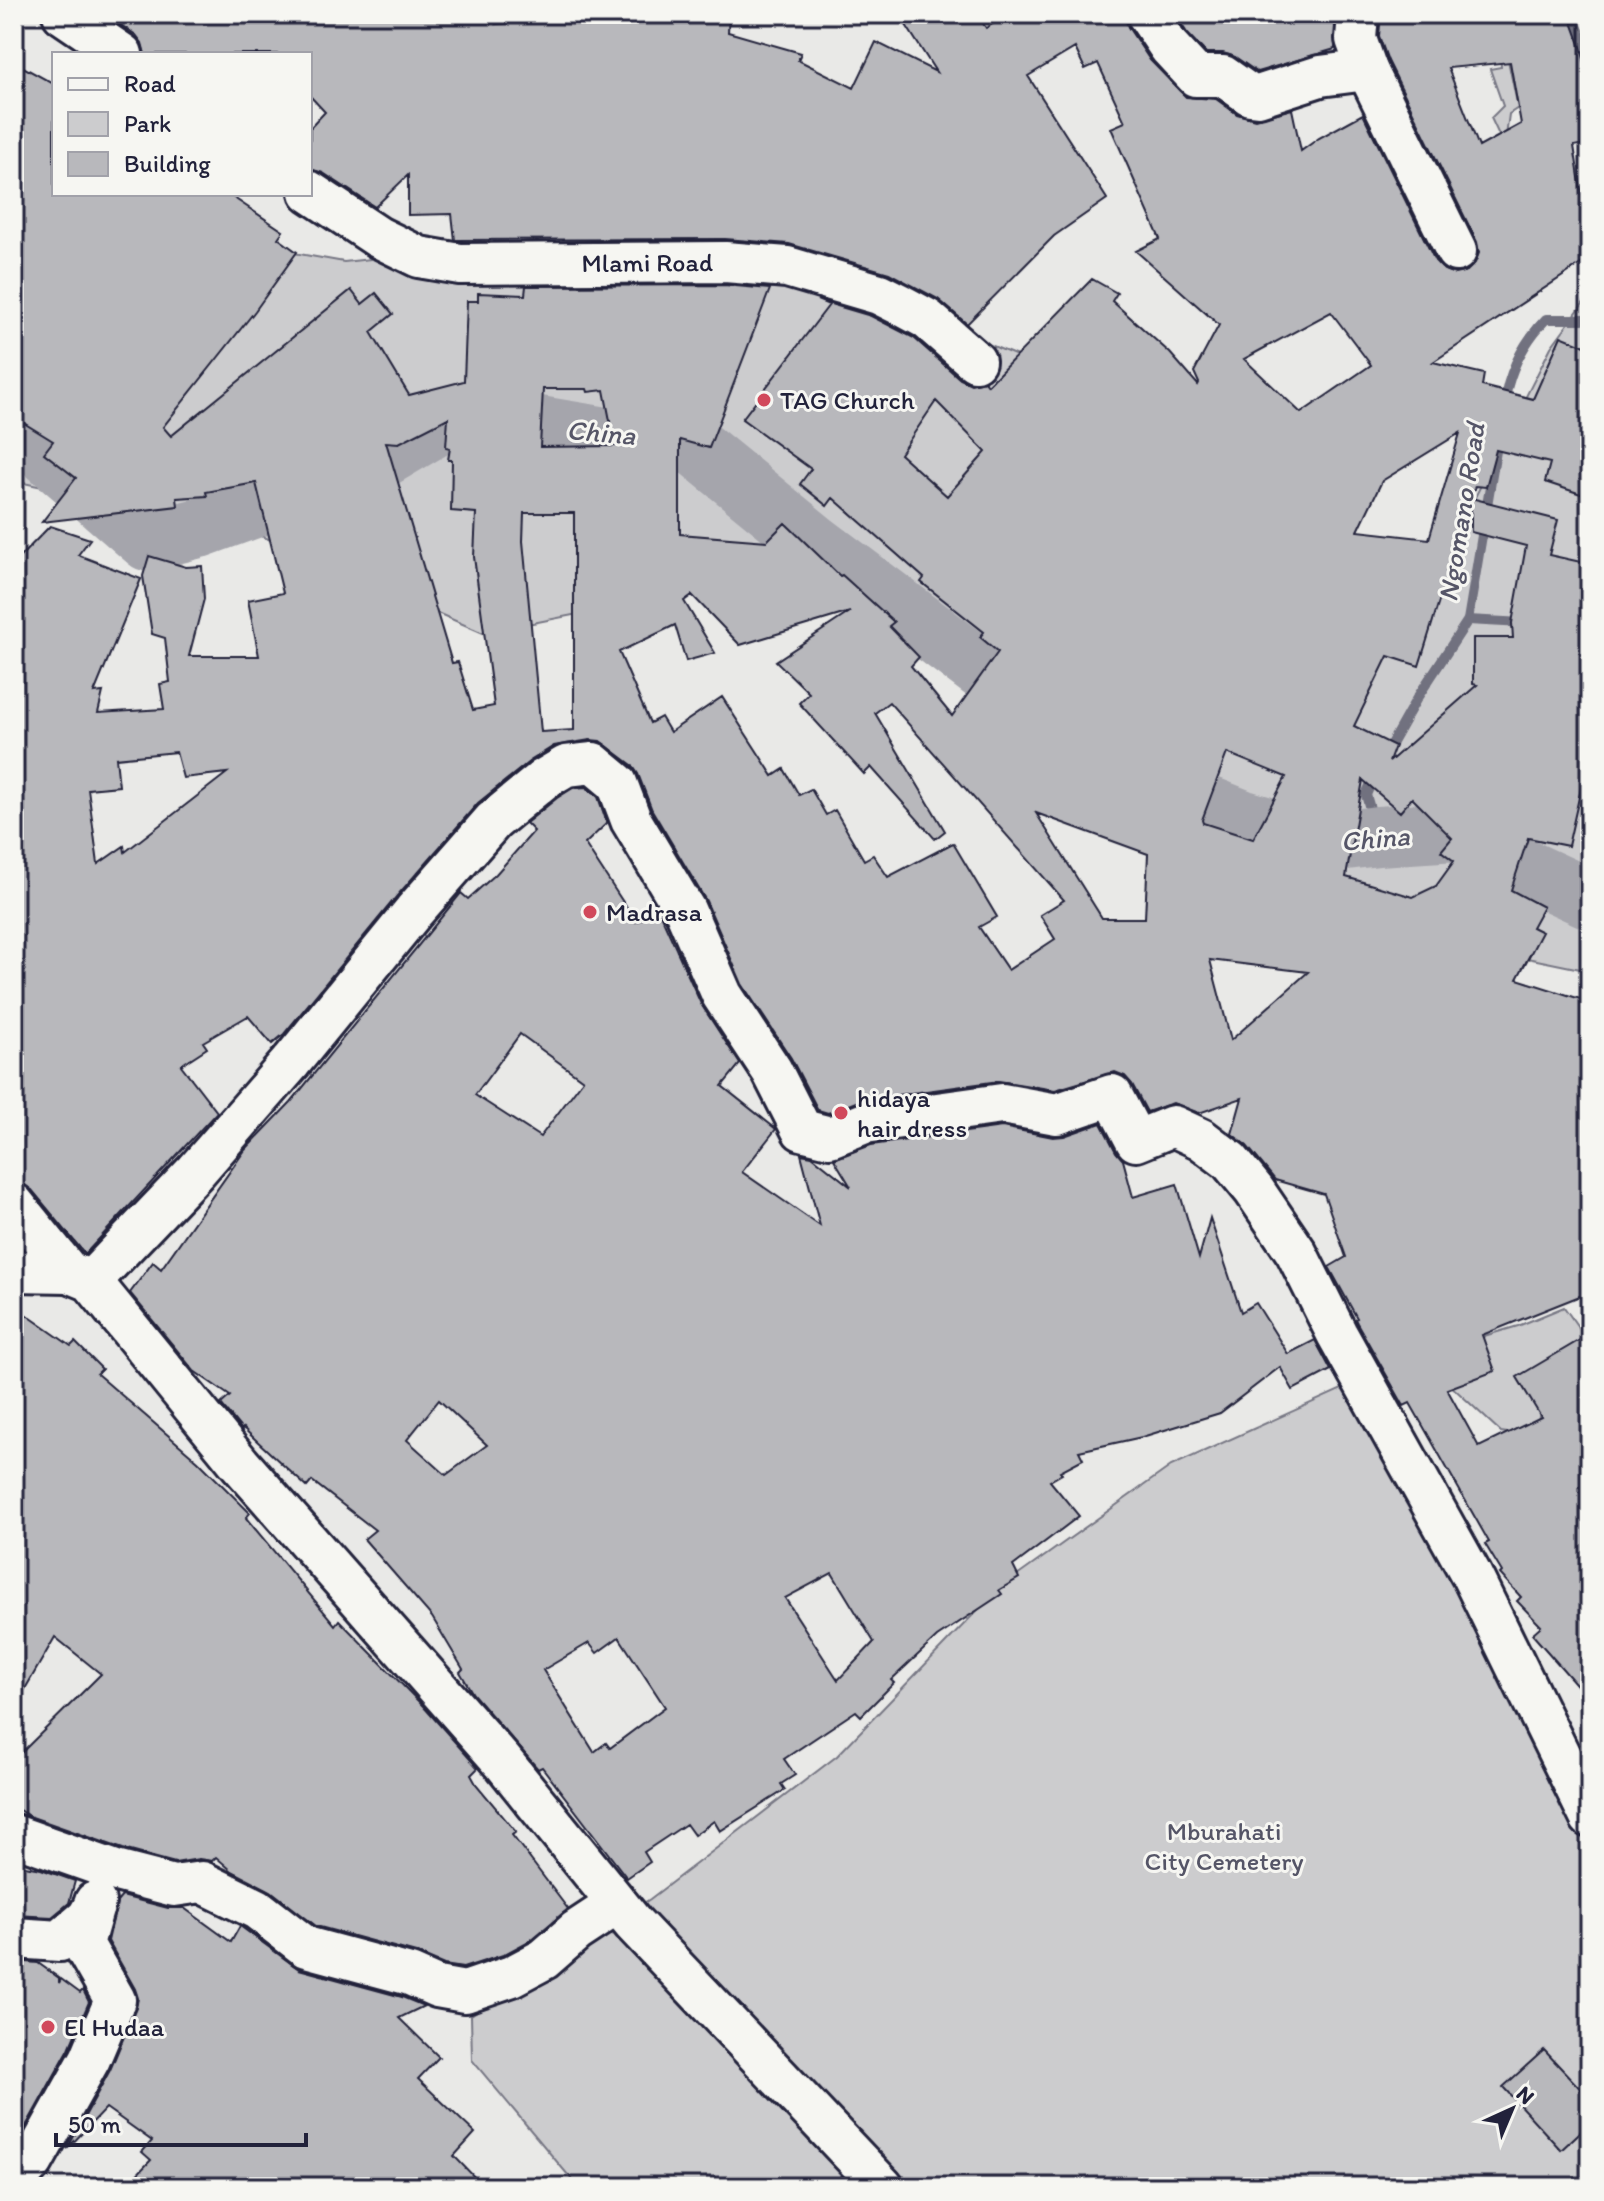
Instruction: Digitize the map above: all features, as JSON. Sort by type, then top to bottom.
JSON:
[{"type":"street","points":[[63,14],[119,52]]},
{"type":"street","points":[[1147,14],[1169,47],[1196,76],[1223,76],[1250,95],[1258,96],[1320,76],[1367,70]]},
{"type":"street","points":[[1358,14],[1356,39],[1367,70],[1456,251]]},
{"type":"street","name":"Mlami Road","points":[[312,193],[378,237],[419,257],[460,264],[633,261],[725,262],[787,267],[879,294],[927,319],[975,361]]},
{"type":"street","points":[[14,1271],[80,1277],[196,1171],[493,821],[544,779],[566,766],[593,763],[617,783],[631,820],[685,910],[722,995],[772,1071],[802,1130],[830,1137],[865,1123],[1002,1104],[1057,1114],[1112,1095],[1136,1141],[1173,1126],[1201,1139],[1230,1161],[1254,1190],[1296,1252],[1337,1334],[1472,1576],[1590,1817]]},
{"type":"street","points":[[14,1204],[503,1762],[617,1904],[883,2187]]},
{"type":"street","points":[[14,1835],[106,1887],[174,1886],[202,1882],[257,1909],[306,1947],[410,1975],[437,1987],[465,1992],[512,1976],[544,1959],[576,1931],[617,1904]]},
{"type":"street","points":[[14,1938],[60,1941],[87,1918],[106,1887]]},
{"type":"street","points":[[14,2181],[33,2161],[90,2059],[115,2000],[83,1944],[106,1887]]},
{"type":"green space","points":[[1500,52],[1508,60],[1518,108],[1509,114],[1502,166],[1499,135],[1491,118],[1503,106],[1490,69],[1501,67]]},
{"type":"green space","points":[[14,141],[52,191],[52,196],[182,233],[344,262],[664,226],[803,267],[1106,393],[1432,582],[1551,347],[1590,294],[1590,971],[1445,941],[1313,884],[907,617],[698,590],[483,633],[250,531],[14,481]]},
{"type":"green space","points":[[1564,1307],[1590,1344],[1542,1404],[1534,1437],[1501,1432],[1448,1383],[1478,1348],[1484,1336]]},
{"type":"green space","name":"Mburahati City Cemetery","points":[[1362,1380],[1590,1820],[1590,2187],[578,2187],[472,2060],[471,2015],[650,1899],[837,1756],[996,1591],[1171,1466]]},
{"type":"building","points":[[104,14],[503,14],[496,24],[631,14],[729,14],[728,32],[801,53],[798,60],[854,88],[876,42],[936,72],[899,14],[977,14],[986,28],[1009,14],[1124,14],[1128,27],[1150,60],[1186,97],[1216,99],[1237,114],[1255,119],[1292,109],[1301,151],[1363,114],[1435,261],[1444,270],[1455,274],[1467,271],[1475,263],[1479,253],[1477,242],[1388,61],[1379,36],[1381,14],[1569,14],[1590,84],[1590,143],[1574,146],[1583,202],[1590,200],[1590,258],[1433,362],[1484,374],[1482,386],[1533,399],[1561,336],[1590,348],[1590,497],[1545,482],[1550,463],[1496,450],[1486,487],[1475,486],[1471,498],[1558,520],[1549,555],[1590,564],[1590,762],[1587,762],[1568,846],[1528,838],[1511,890],[1543,907],[1532,927],[1542,932],[1517,979],[1590,1002],[1590,1292],[1482,1335],[1495,1371],[1447,1389],[1479,1447],[1541,1417],[1517,1377],[1590,1334],[1590,1700],[1532,1634],[1541,1626],[1517,1601],[1521,1597],[1500,1574],[1502,1572],[1485,1544],[1489,1542],[1410,1403],[1404,1406],[1357,1323],[1329,1267],[1346,1257],[1324,1194],[1275,1180],[1247,1146],[1232,1134],[1242,1098],[1199,1113],[1173,1103],[1147,1112],[1132,1084],[1125,1076],[1115,1072],[1055,1090],[999,1081],[861,1100],[828,1113],[818,1110],[791,1058],[742,984],[706,901],[652,810],[638,774],[632,765],[600,741],[554,746],[478,803],[284,1034],[272,1044],[248,1016],[203,1042],[207,1048],[181,1065],[217,1112],[85,1254],[32,1190],[18,1182],[14,1177],[14,563],[50,526],[90,539],[78,555],[141,579],[94,693],[103,692],[98,713],[164,709],[160,684],[170,682],[165,638],[152,634],[143,576],[149,556],[186,567],[202,566],[204,599],[189,656],[259,656],[248,600],[283,593],[256,483],[206,492],[207,496],[177,498],[178,506],[42,522],[76,478],[44,453],[53,441],[14,417],[14,62],[52,83],[52,196],[231,196],[283,231],[278,238],[297,252],[255,311],[163,427],[171,436],[351,290],[362,304],[376,293],[393,314],[371,332],[409,395],[464,381],[467,301],[478,301],[478,293],[525,295],[526,286],[724,285],[770,289],[709,448],[680,440],[680,534],[767,541],[785,523],[894,622],[889,626],[919,657],[911,666],[952,716],[998,652],[980,637],[984,632],[921,582],[924,578],[833,498],[827,506],[800,484],[811,469],[742,419],[829,305],[817,300],[871,316],[914,338],[960,379],[971,384],[985,381],[988,385],[1092,279],[1117,293],[1112,301],[1170,353],[1198,385],[1194,372],[1219,325],[1136,251],[1160,239],[1111,128],[1125,122],[1098,63],[1085,69],[1075,48],[1028,76],[1107,199],[1054,236],[967,324],[938,299],[889,273],[789,244],[725,239],[455,240],[452,214],[408,215],[408,175],[375,207],[323,173],[312,170],[312,126],[325,112],[312,98],[312,52],[144,52],[136,35]],"holes":[[[1510,62],[1521,124],[1479,147],[1448,68]],[[1331,312],[1371,365],[1301,413],[1244,359]],[[543,389],[604,390],[615,446],[540,447]],[[936,401],[986,452],[947,496],[900,454]],[[448,418],[446,447],[450,448],[448,460],[452,460],[451,511],[476,513],[474,557],[494,706],[473,710],[458,662],[452,663],[386,442],[399,443]],[[1460,433],[1429,539],[1358,531],[1382,481]],[[1471,498],[1471,532],[1526,546],[1512,623],[1513,638],[1473,638],[1473,684],[1477,685],[1389,762],[1395,746],[1354,726],[1388,656],[1419,666]],[[524,513],[574,513],[574,730],[541,732],[523,541]],[[692,595],[740,645],[850,612],[776,661],[809,693],[799,703],[864,774],[871,767],[935,839],[945,831],[875,713],[889,702],[1064,900],[1040,915],[1055,939],[1008,970],[979,927],[997,917],[953,843],[888,877],[873,855],[864,860],[835,810],[826,815],[811,789],[799,795],[784,769],[773,776],[722,697],[670,732],[661,717],[650,723],[619,652],[675,625],[686,661],[715,653],[684,601]],[[176,752],[183,778],[227,773],[125,852],[124,846],[98,864],[88,789],[119,786],[116,758]],[[1227,753],[1286,777],[1253,839],[1203,823]],[[1363,780],[1400,812],[1412,798],[1452,838],[1441,851],[1454,861],[1436,886],[1413,897],[1346,877]],[[1036,813],[1148,854],[1145,918],[1102,918]],[[1210,960],[1308,972],[1231,1040]]]},
{"type":"building","points":[[1175,14],[1335,14],[1335,49],[1257,72],[1235,57],[1206,53],[1187,33]]},
{"type":"building","points":[[586,787],[598,797],[607,823],[585,844],[636,922],[659,911],[701,1004],[740,1064],[722,1086],[776,1129],[742,1172],[820,1226],[801,1154],[812,1156],[851,1187],[834,1159],[871,1145],[1002,1127],[1053,1137],[1064,1136],[1101,1123],[1123,1160],[1133,1197],[1177,1184],[1199,1258],[1210,1218],[1241,1312],[1256,1303],[1288,1354],[1315,1340],[1331,1370],[1293,1390],[1280,1367],[1220,1413],[1142,1437],[1079,1451],[1083,1459],[1060,1471],[1062,1474],[1050,1481],[1079,1516],[1013,1566],[1019,1578],[999,1590],[1002,1594],[937,1637],[891,1680],[894,1683],[861,1716],[856,1711],[784,1759],[795,1775],[781,1784],[785,1790],[720,1831],[714,1821],[694,1835],[686,1824],[644,1852],[650,1862],[627,1878],[542,1767],[538,1769],[473,1694],[460,1672],[463,1669],[432,1617],[364,1539],[375,1530],[312,1481],[307,1487],[242,1430],[221,1404],[230,1396],[194,1371],[130,1293],[153,1262],[161,1269],[245,1150],[291,1102],[461,893],[468,899],[496,874],[534,831],[526,823],[573,788]],"holes":[[[520,1034],[583,1080],[540,1137],[475,1095]],[[439,1400],[487,1445],[446,1475],[407,1440]],[[832,1573],[874,1642],[838,1680],[785,1598]],[[619,1637],[665,1707],[610,1748],[606,1743],[594,1752],[543,1670],[589,1643],[597,1653]]]},
{"type":"building","points":[[14,1306],[71,1346],[75,1342],[102,1369],[97,1374],[198,1461],[250,1513],[246,1518],[335,1625],[339,1620],[478,1768],[471,1775],[476,1784],[516,1832],[512,1835],[568,1909],[531,1940],[503,1955],[463,1968],[444,1965],[416,1953],[316,1926],[271,1891],[232,1871],[216,1857],[212,1861],[199,1859],[175,1863],[123,1849],[29,1816],[14,1807],[14,1760],[101,1674],[55,1637],[14,1708]]},
{"type":"building","points":[[14,1864],[41,1869],[75,1881],[69,1903],[52,1917],[14,1915]]},
{"type":"building","points":[[122,1896],[168,1908],[184,1908],[231,1942],[240,1926],[299,1969],[424,2006],[399,2018],[439,2057],[418,2079],[475,2133],[454,2156],[484,2187],[125,2187],[151,2160],[142,2152],[152,2141],[106,2108],[67,2149],[110,2070],[136,2008],[138,1998],[135,1989],[108,1941],[117,1902]]},
{"type":"building","name":"El Hudaa","points":[[14,1961],[38,1963],[59,1978],[59,1983],[61,1979],[80,1993],[83,1990],[89,2002],[69,2049],[14,2143]]},
{"type":"building","points":[[1544,2050],[1590,2099],[1590,2123],[1561,2150],[1503,2087]]},
{"type":"waterway","points":[[1572,14],[1590,57]]},
{"type":"waterway","name":"Ngomano Road","points":[[1504,404],[1518,358],[1546,319],[1585,319],[1590,315]]},
{"type":"waterway","name":"China","points":[[14,425],[148,541],[199,528],[331,480],[365,463],[381,459],[445,421],[510,421],[613,438],[680,434],[815,544],[1050,721]]},
{"type":"waterway","name":"Ngomano Road","points":[[1386,753],[1417,698],[1468,620],[1498,439]]},
{"type":"waterway","points":[[1468,620],[1523,623]]},
{"type":"waterway","name":"Ngomano Road","points":[[1375,774],[1366,795],[1378,836]]},
{"type":"waterway","name":"Ngomano Road","points":[[1153,784],[1241,819],[1322,843],[1456,831],[1531,872],[1590,899]]},
{"type":"place","name":"TAG Church","points":[[764,400]]},
{"type":"place","name":"Madrasa","points":[[590,912]]},
{"type":"place","name":"hidaya hair dress","points":[[841,1113]]},
{"type":"place","name":"El Hudaa","points":[[48,2027]]}]
